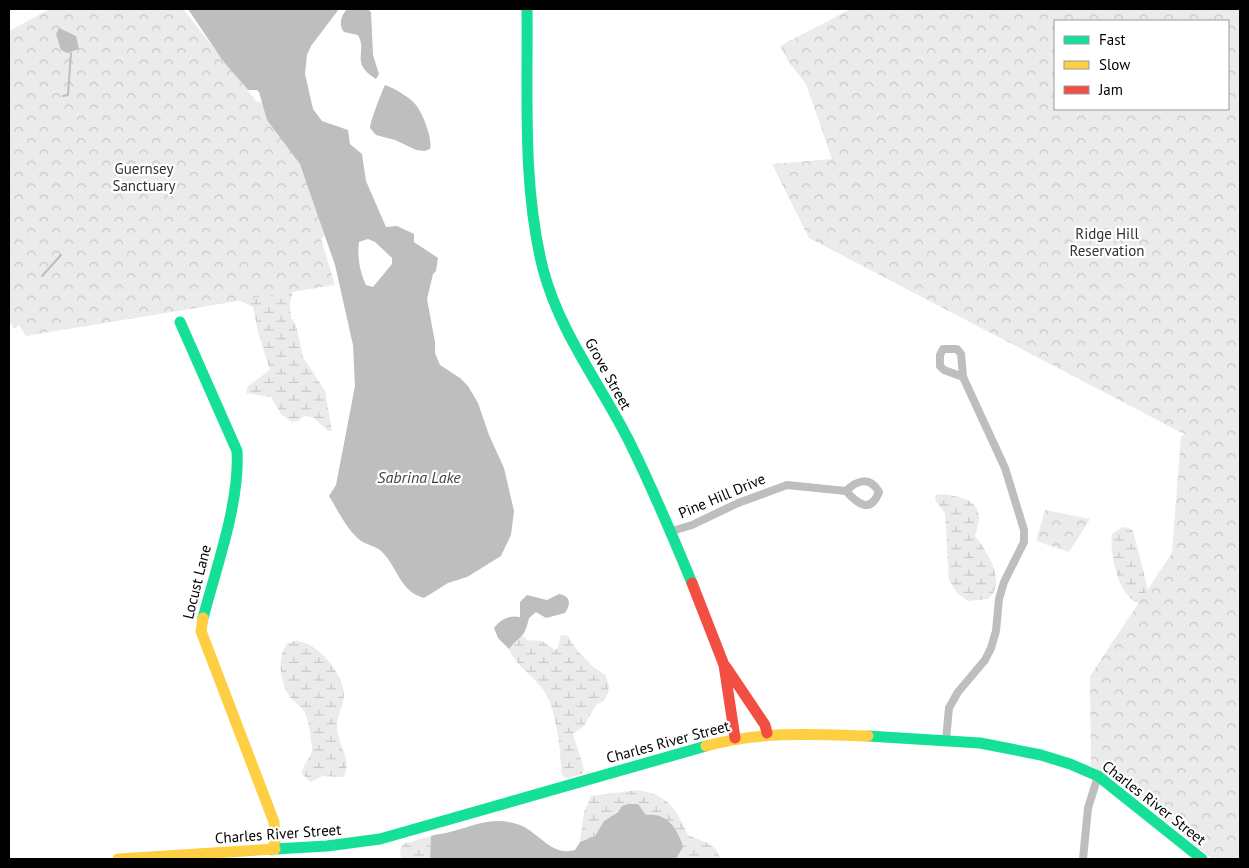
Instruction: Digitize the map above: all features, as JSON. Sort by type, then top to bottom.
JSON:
[{"type":"street","name":"Grove Street","points":[[527,9],[530,186],[543,268],[553,300],[570,337],[631,444],[692,582],[724,665],[735,738]]},
{"type":"street","name":"Locust Lane","points":[[180,322],[237,451],[234,498],[201,624],[201,631],[274,822],[275,841],[272,850]]},
{"type":"street","points":[[946,740],[949,708],[958,692],[985,660],[991,648],[996,631],[999,599],[1004,582],[1024,542],[1024,530],[1005,468],[964,377]]},
{"type":"street","name":"Pine Hill Drive","points":[[669,532],[692,525],[738,503],[787,485],[846,491]]},
{"type":"street","points":[[724,665],[764,725],[767,733]]},
{"type":"street","name":"Charles River Street","points":[[118,859],[272,850],[360,842],[403,833],[735,738],[767,733],[946,740],[987,745],[1049,758],[1080,767],[1098,776],[1202,859]]},
{"type":"street","points":[[1083,859],[1088,808],[1098,776]]},
{"type":"green space","name":"Guernsey Sanctuary","points":[[50,9],[183,9],[256,101],[268,104],[304,166],[327,232],[321,239],[335,285],[26,336],[19,325],[14,329],[9,320],[9,31]]},
{"type":"green space","name":"Ridge Hill Reservation","points":[[851,9],[1240,9],[1240,859],[1212,859],[1133,793],[1091,766],[1090,676],[1172,553],[1181,436],[1186,435],[809,238],[772,164],[832,159],[806,84],[788,61],[780,46]]},
{"type":"green space","points":[[294,286],[290,304],[291,318],[296,325],[303,357],[325,391],[332,431],[328,431],[313,417],[304,416],[298,421],[292,422],[281,414],[271,397],[246,393],[248,386],[270,370],[258,332],[253,307],[223,292]]},
{"type":"green space","points":[[942,494],[967,500],[976,508],[979,521],[975,536],[990,558],[996,576],[994,592],[988,599],[968,601],[957,593],[949,580],[945,513],[935,500],[936,495]]},
{"type":"green space","points":[[1045,510],[1090,519],[1069,552],[1036,541]]},
{"type":"green space","points":[[1122,527],[1133,531],[1148,590],[1146,598],[1140,603],[1133,600],[1126,593],[1121,585],[1114,563],[1111,542],[1112,534]]},
{"type":"green space","points":[[561,635],[568,636],[576,649],[592,666],[605,675],[609,685],[604,701],[596,705],[584,726],[573,734],[584,769],[582,774],[567,778],[561,772],[557,731],[549,700],[542,688],[517,662],[509,649],[523,636],[527,640],[542,641],[555,650],[558,648]]},
{"type":"green space","points":[[295,641],[303,642],[320,652],[334,668],[343,686],[344,698],[337,728],[346,758],[344,777],[322,776],[311,782],[302,774],[302,770],[312,750],[308,723],[304,711],[287,692],[281,670],[284,648],[288,643]]},
{"type":"green space","points":[[638,790],[657,796],[670,805],[675,810],[688,835],[708,843],[716,849],[720,859],[676,859],[683,847],[651,815],[646,816],[638,804],[628,804],[604,821],[595,836],[580,842],[584,812],[591,796]]},
{"type":"green space","points":[[431,836],[430,859],[401,859],[400,849],[403,844]]},
{"type":"water","name":"Sabrina Lake","points":[[188,9],[339,9],[311,46],[307,55],[305,74],[313,109],[322,121],[348,130],[350,144],[362,154],[366,181],[386,227],[397,226],[414,234],[414,242],[438,258],[427,299],[435,342],[435,353],[440,365],[460,378],[468,386],[478,403],[489,435],[504,468],[514,511],[511,535],[501,556],[467,577],[448,583],[424,598],[409,590],[381,551],[356,537],[343,520],[329,496],[336,485],[355,386],[353,345],[335,265],[300,164],[267,120],[259,92],[257,90],[248,90],[223,61]],"holes":[[[368,239],[375,242],[392,258],[392,264],[373,287],[366,285],[362,275],[358,247],[359,242]]]},
{"type":"water","points":[[347,9],[368,9],[371,12],[373,55],[379,74],[376,79],[363,67],[361,62],[361,41],[358,35],[344,32],[342,29],[341,20]]},
{"type":"water","points":[[59,28],[76,36],[79,49],[67,53],[61,50],[56,34]]},
{"type":"water","points":[[385,85],[406,96],[418,108],[428,132],[431,144],[430,149],[425,151],[416,150],[395,140],[376,135],[370,128]]},
{"type":"water","points":[[559,594],[566,597],[569,601],[565,613],[546,618],[536,612],[529,618],[526,630],[522,636],[509,649],[498,638],[494,628],[506,618],[520,617],[520,602],[527,595],[547,600]]},
{"type":"water","points":[[638,804],[646,815],[660,816],[675,828],[683,847],[676,859],[430,859],[431,836],[491,821],[517,824],[558,850],[575,850],[580,842],[595,836],[604,821],[618,812],[622,806]]},
{"type":"waterway","points":[[63,96],[68,95],[71,53]]},
{"type":"waterway","points":[[42,276],[61,255]]},
{"type":"traffic: fast","points":[[527,9],[529,173],[536,238],[543,269],[550,293],[560,316],[631,445],[692,583]]},
{"type":"traffic: fast","points":[[180,322],[237,451],[237,471],[231,514],[203,618]]},
{"type":"traffic: fast","points":[[868,736],[980,743],[1041,755],[1070,764],[1098,776],[1202,859]]},
{"type":"traffic: fast","points":[[275,849],[327,846],[380,839],[706,746]]},
{"type":"traffic: slow","points":[[203,618],[201,631],[274,822],[275,841],[272,850]]},
{"type":"traffic: slow","points":[[706,746],[726,741],[766,736],[807,734],[868,736]]},
{"type":"traffic: slow","points":[[118,859],[275,849]]},
{"type":"traffic: jam","points":[[692,583],[724,665],[735,738]]},
{"type":"traffic: jam","points":[[726,667],[765,725],[767,733]]}]
